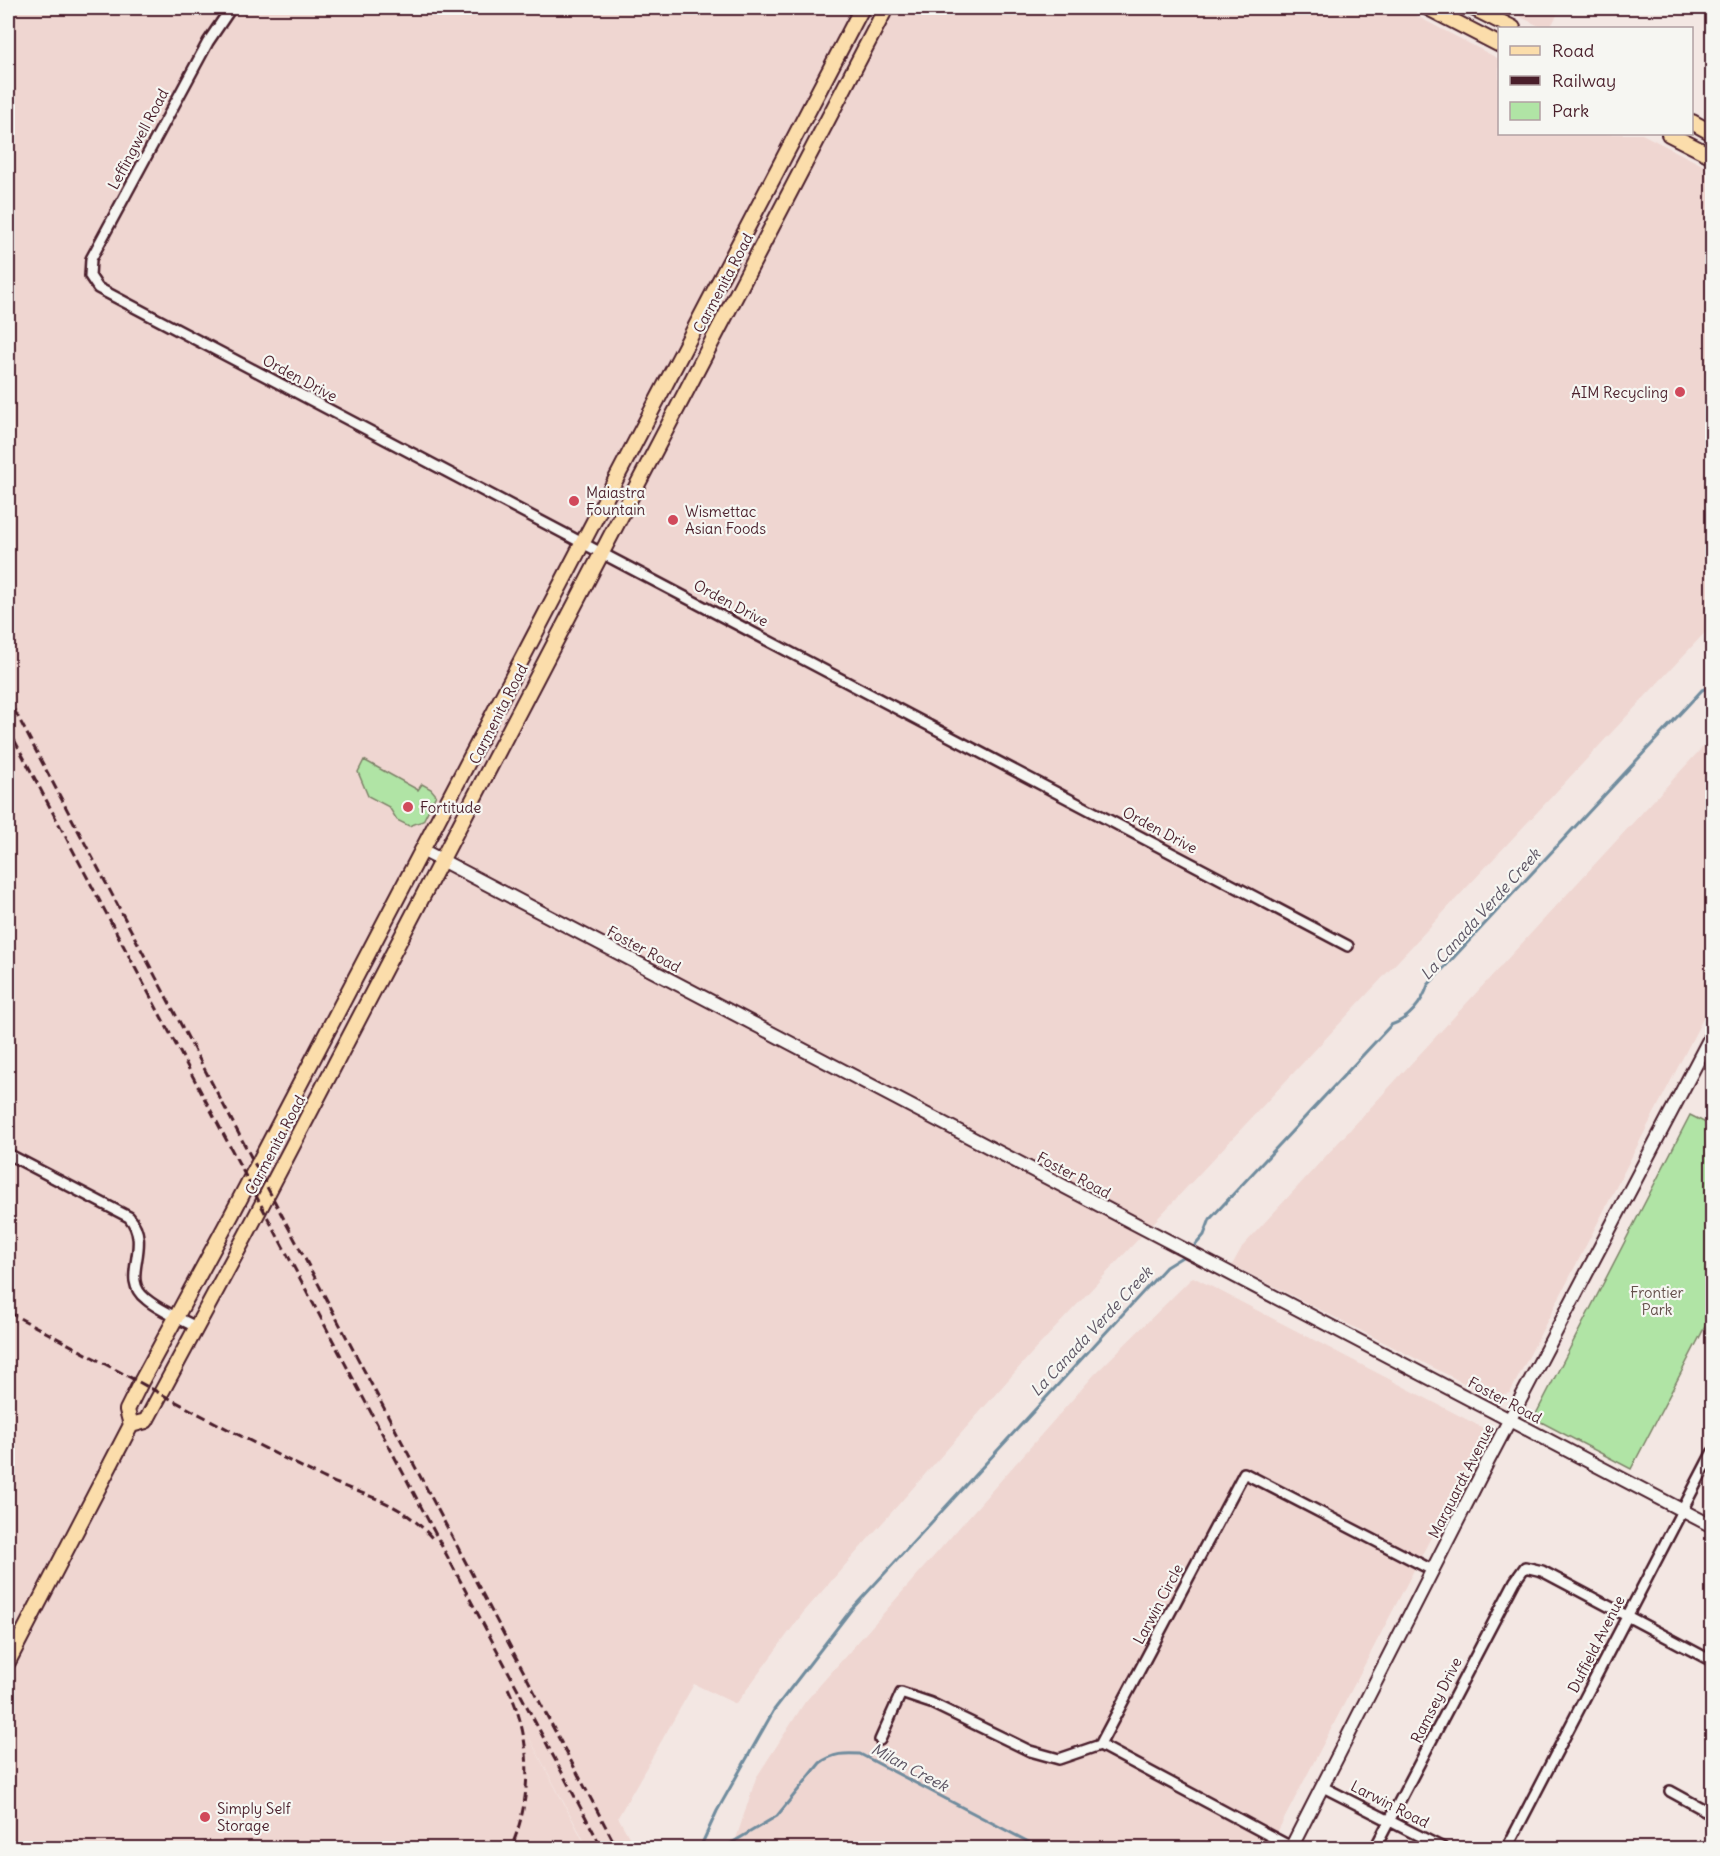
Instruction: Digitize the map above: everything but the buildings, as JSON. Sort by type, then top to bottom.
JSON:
[{"type":"main road","name":"Carmenita Road","points":[[8,1662],[131,1425],[127,1410],[232,1214],[862,8]]},
{"type":"main road","name":"Carmenita Road","points":[[131,1425],[146,1421],[302,1129],[886,8]]},
{"type":"main road","points":[[1428,8],[1498,44]]},
{"type":"main road","points":[[1473,8],[1511,27]]},
{"type":"main road","points":[[1693,123],[1713,133]]},
{"type":"main road","points":[[1671,135],[1713,156]]},
{"type":"main road","points":[[711,296],[730,306]]},
{"type":"street","name":"Leffingwell Road","points":[[98,288],[90,276],[92,259],[207,42],[231,8]]},
{"type":"street","name":"Orden Drive","points":[[98,288],[1348,946]]},
{"type":"street","name":"Foster Road","points":[[422,850],[1713,1526]]},
{"type":"street","name":"Marquardt Avenue","points":[[1291,1848],[1432,1570],[1713,1034]]},
{"type":"street","points":[[8,1154],[129,1217],[139,1231],[134,1277],[136,1287],[145,1299],[196,1327]]},
{"type":"street","name":"Duffield Avenue","points":[[1507,1848],[1713,1453]]},
{"type":"street","name":"Larwin Circle","points":[[1100,1745],[1244,1473],[1432,1570]]},
{"type":"street","name":"Ramsey Drive","points":[[1375,1848],[1515,1581],[1526,1568],[1542,1571],[1627,1617]]},
{"type":"street","points":[[1627,1617],[1713,1661]]},
{"type":"street","points":[[880,1740],[902,1693],[931,1703],[1030,1751],[1059,1759],[1100,1745],[1291,1848]]},
{"type":"street","name":"Larwin Road","points":[[1323,1786],[1443,1848]]},
{"type":"street","points":[[1670,1791],[1713,1814]]},
{"type":"shaded area","points":[[8,8],[1401,8],[1498,58],[1498,135],[1644,135],[1712,170],[1712,625],[1030,1355],[803,1613],[736,1704],[694,1684],[618,1817],[635,1848],[588,1848],[506,1694],[587,1848],[8,1848]]},
{"type":"shaded area","points":[[1503,8],[1561,8],[1551,27],[1541,27]]},
{"type":"shaded area","points":[[1712,737],[1712,1001],[1510,1393],[1491,1397],[1232,1265],[1242,1247]]},
{"type":"shaded area","points":[[1193,1277],[1487,1430],[1269,1848],[733,1848],[756,1778],[805,1702],[1094,1375]]},
{"type":"green space","points":[[364,760],[418,790],[422,784],[431,789],[436,795],[423,821],[409,826],[397,820],[389,807],[368,796],[358,772]]},
{"type":"green space","name":"Frontier Park","points":[[1690,1115],[1712,1126],[1712,1313],[1631,1469],[1539,1421],[1536,1414]]},
{"type":"waterway","name":"La Canada Verde Creek","points":[[1192,1249],[1204,1235],[1210,1219],[1391,1025],[1404,1019],[1414,1010],[1428,985],[1702,690],[1712,686]]},
{"type":"waterway","name":"La Canada Verde Creek","points":[[700,1848],[717,1811],[774,1710],[851,1610],[1166,1267],[1187,1254]]},
{"type":"waterway","name":"Milan Creek","points":[[723,1848],[777,1816],[820,1763],[839,1754],[860,1754],[1040,1848]]},
{"type":"railway","points":[[8,698],[617,1848]]},
{"type":"railway","points":[[8,728],[602,1848]]},
{"type":"railway","points":[[8,1312],[282,1457],[337,1484],[394,1507],[420,1525],[432,1538]]},
{"type":"railway","points":[[508,1688],[522,1727],[527,1768],[523,1808],[511,1848]]},
{"type":"place","name":"AIM Recycling","points":[[1680,392]]},
{"type":"place","name":"Maiastra Fountain","points":[[574,501]]},
{"type":"place","name":"Wismettac Asian Foods","points":[[673,520]]},
{"type":"place","name":"Fortitude","points":[[408,807]]},
{"type":"place","name":"Simply Self Storage","points":[[205,1817]]}]
